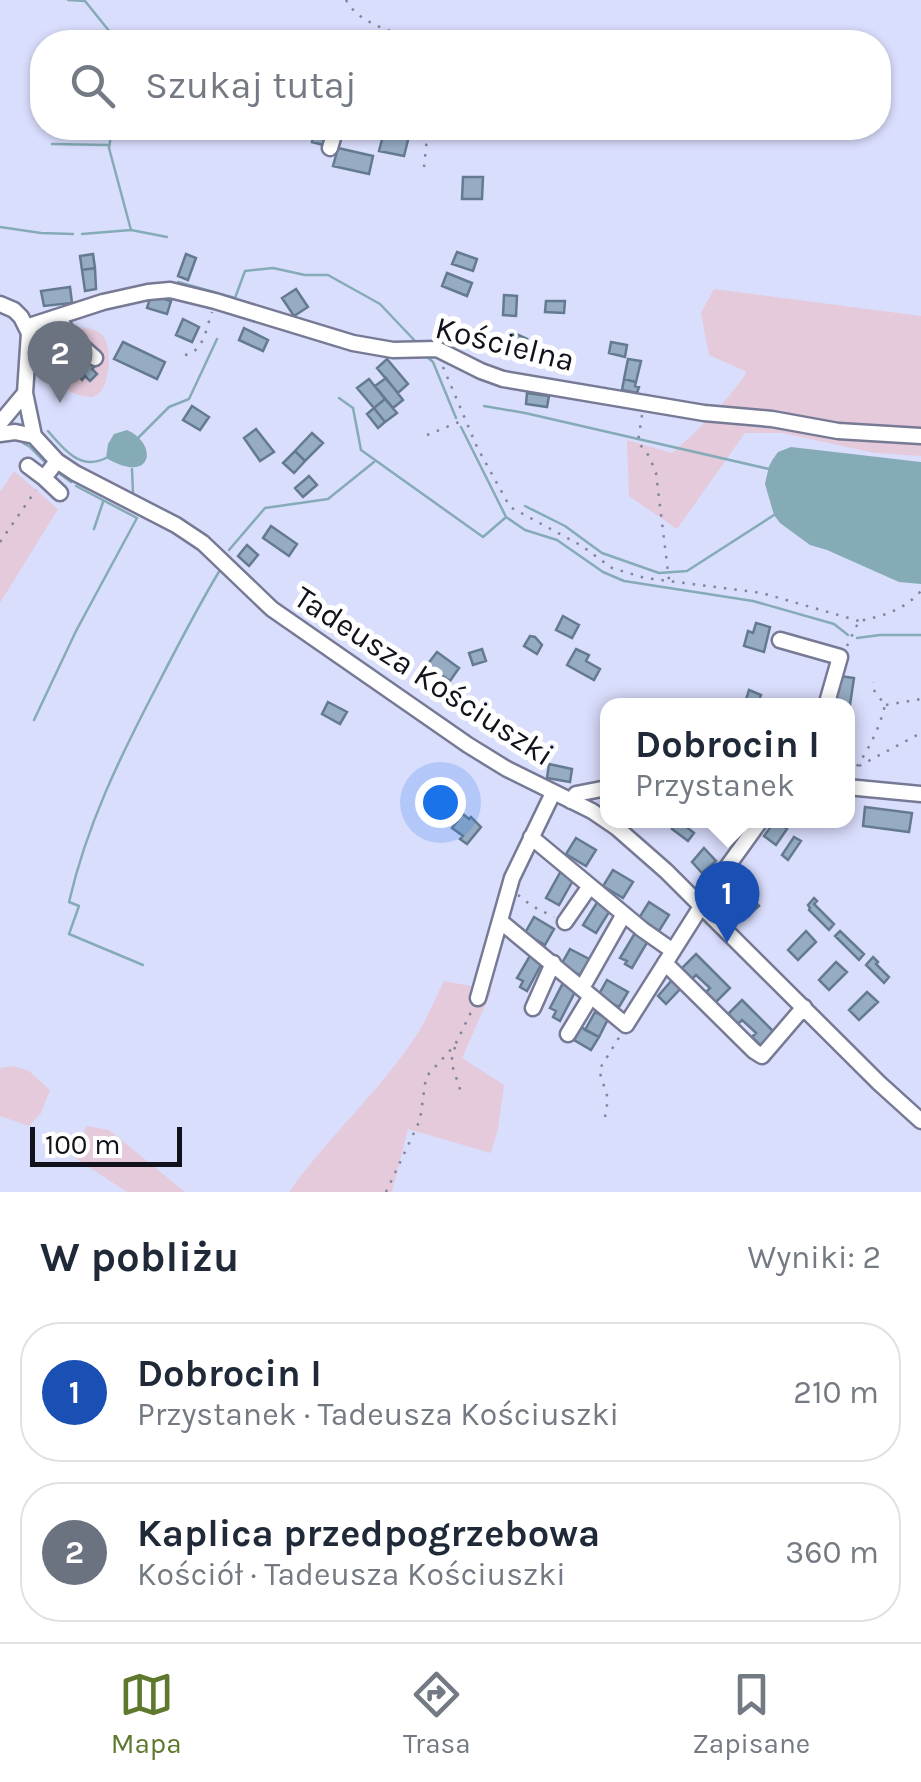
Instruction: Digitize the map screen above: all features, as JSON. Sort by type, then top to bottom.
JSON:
[{"type":"street","points":[[330,148],[332,140]]},
{"type":"street","name":"Kościelna","points":[[26,326],[103,302],[170,290],[353,343],[393,350],[437,349],[503,379],[704,413],[772,419],[838,431],[921,436]]},
{"type":"street","points":[[0,304],[14,310],[26,326],[30,342],[25,393],[34,436],[0,434]]},
{"type":"street","points":[[58,318],[71,337],[94,358]]},
{"type":"street","points":[[0,423],[25,393]]},
{"type":"street","name":"Tadeusza Kościuszki","points":[[34,436],[57,461],[75,473],[203,542],[272,610],[468,745],[600,817]]},
{"type":"street","points":[[44,478],[57,461]]},
{"type":"street","points":[[28,466],[60,492]]},
{"type":"street","points":[[780,640],[840,657],[828,698]]},
{"type":"street","points":[[855,785],[921,794]]},
{"type":"street","points":[[571,800],[576,794],[600,789]]},
{"type":"street","points":[[478,998],[509,888],[553,793]]},
{"type":"street","name":"Tadeusza Kościuszki","points":[[618,828],[706,898],[804,1007],[921,1120]]},
{"type":"street","points":[[500,921],[626,1025],[755,828]]},
{"type":"street","points":[[531,837],[624,914],[762,1056],[804,1007]]},
{"type":"street","points":[[566,922],[590,886]]},
{"type":"street","points":[[568,1034],[624,914]]},
{"type":"street","points":[[533,1008],[553,963]]},
{"type":"path","points":[[346,0],[365,20],[390,30]]},
{"type":"path","points":[[424,166],[427,140]]},
{"type":"path","points":[[186,355],[200,347],[215,301]]},
{"type":"path","points":[[436,350],[465,420],[510,508],[582,546],[612,568],[762,594],[859,621],[887,615],[921,591]]},
{"type":"path","points":[[644,402],[638,442],[656,474],[669,579]]},
{"type":"path","points":[[427,435],[465,420]]},
{"type":"path","points":[[0,542],[44,478]]},
{"type":"path","points":[[840,657],[859,621]]},
{"type":"path","points":[[873,682],[873,689],[885,706]]},
{"type":"path","points":[[885,706],[921,699]]},
{"type":"path","points":[[855,771],[876,733],[885,706]]},
{"type":"path","points":[[858,766],[921,733]]},
{"type":"path","points":[[509,888],[532,906],[566,922]]},
{"type":"path","points":[[461,1092],[451,1062],[478,998]]},
{"type":"path","points":[[605,1117],[608,1099],[599,1070],[626,1025]]},
{"type":"path","points":[[386,1192],[420,1120],[426,1078],[455,1045]]},
{"type":"shaded area","points":[[714,289],[921,316],[921,456],[875,453],[782,433],[745,433],[677,529],[629,496],[627,440],[672,453],[712,415],[747,372],[709,355],[701,313]]},
{"type":"shaded area","points":[[68,327],[96,331],[107,343],[106,381],[101,392],[93,397],[67,390],[49,372],[41,355],[51,338]]},
{"type":"shaded area","points":[[127,430],[144,444],[147,452],[142,465],[122,465],[106,458],[114,434]]},
{"type":"shaded area","points":[[791,447],[921,462],[921,584],[899,582],[810,545],[780,523],[765,484],[773,459],[778,452]]},
{"type":"shaded area","points":[[14,471],[58,509],[0,603],[0,492]]},
{"type":"shaded area","points":[[444,981],[492,990],[462,1058],[504,1085],[491,1153],[408,1129],[392,1192],[289,1192],[402,1057]]},
{"type":"shaded area","points":[[13,1066],[29,1071],[50,1090],[41,1113],[29,1126],[0,1116],[0,1068]]},
{"type":"shaded area","points":[[87,1126],[109,1130],[185,1192],[127,1192],[72,1156]]},
{"type":"building","points":[[312,140],[328,140],[327,146]]},
{"type":"building","points":[[382,140],[408,140],[404,156],[379,151]]},
{"type":"building","points":[[338,148],[373,156],[369,174],[333,166]]},
{"type":"building","points":[[463,177],[483,177],[482,199],[462,199]]},
{"type":"building","points":[[457,252],[477,259],[473,271],[452,264]]},
{"type":"building","points":[[93,254],[95,268],[82,270],[80,256]]},
{"type":"building","points":[[186,254],[196,258],[188,280],[178,276]]},
{"type":"building","points":[[95,268],[96,289],[85,291],[82,270]]},
{"type":"building","points":[[447,273],[472,283],[467,296],[442,286]]},
{"type":"building","points":[[70,287],[72,303],[44,306],[41,291]]},
{"type":"building","points":[[296,289],[308,307],[294,316],[282,298]]},
{"type":"building","points":[[151,295],[171,301],[167,314],[147,308]]},
{"type":"building","points":[[504,295],[517,296],[516,316],[503,315]]},
{"type":"building","points":[[546,301],[565,301],[564,313],[545,312]]},
{"type":"building","points":[[183,319],[199,327],[192,342],[176,335]]},
{"type":"building","points":[[244,328],[268,340],[263,351],[239,340]]},
{"type":"building","points":[[514,333],[527,339],[518,360],[505,354]]},
{"type":"building","points":[[123,342],[165,362],[157,379],[114,359]]},
{"type":"building","points":[[611,342],[627,345],[625,357],[609,353]]},
{"type":"building","points":[[69,345],[95,366],[92,369],[97,374],[90,381],[85,376],[82,380],[70,365],[67,368],[60,360],[64,356],[60,352]]},
{"type":"building","points":[[387,359],[408,384],[398,393],[377,368]]},
{"type":"building","points":[[628,359],[641,361],[636,382],[624,379]]},
{"type":"building","points":[[386,378],[403,400],[393,408],[375,386]]},
{"type":"building","points":[[369,379],[385,399],[374,408],[357,388]]},
{"type":"building","points":[[624,379],[636,382],[637,393],[622,390]]},
{"type":"building","points":[[527,393],[549,396],[547,407],[526,404]]},
{"type":"building","points":[[385,399],[397,413],[385,422],[374,408]]},
{"type":"building","points":[[192,406],[209,417],[200,430],[183,420]]},
{"type":"building","points":[[374,408],[385,422],[378,428],[367,414]]},
{"type":"building","points":[[256,429],[274,452],[260,461],[244,438]]},
{"type":"building","points":[[312,433],[323,443],[305,461],[295,451]]},
{"type":"building","points":[[295,451],[305,461],[294,473],[283,463]]},
{"type":"building","points":[[309,476],[317,485],[303,497],[295,488]]},
{"type":"building","points":[[271,526],[297,544],[289,556],[263,538]]},
{"type":"building","points":[[247,545],[258,555],[249,566],[238,556]]},
{"type":"building","points":[[563,616],[579,625],[572,638],[556,630]]},
{"type":"building","points":[[756,623],[770,627],[764,652],[744,646],[748,631],[753,633]]},
{"type":"building","points":[[530,636],[542,645],[537,654],[524,646]]},
{"type":"building","points":[[482,649],[486,661],[473,665],[469,653]]},
{"type":"building","points":[[576,649],[589,655],[586,661],[600,669],[594,680],[567,665]]},
{"type":"building","points":[[437,652],[459,668],[450,681],[427,665]]},
{"type":"building","points":[[840,676],[854,678],[851,698],[837,698]]},
{"type":"building","points":[[749,690],[761,695],[760,698],[746,698]]},
{"type":"building","points":[[328,702],[347,712],[340,724],[322,714]]},
{"type":"building","points":[[549,764],[572,769],[570,782],[547,778]]},
{"type":"building","points":[[865,807],[912,813],[909,832],[863,826]]},
{"type":"building","points":[[463,814],[481,827],[467,844],[452,828]]},
{"type":"building","points":[[688,828],[694,833],[688,841],[672,829]]},
{"type":"building","points":[[770,828],[787,829],[776,845],[764,836]]},
{"type":"building","points":[[794,837],[801,841],[788,860],[782,855]]},
{"type":"building","points":[[576,838],[596,850],[586,866],[566,854]]},
{"type":"building","points":[[704,848],[716,861],[702,873],[692,862]]},
{"type":"building","points":[[562,869],[575,877],[559,905],[546,898]]},
{"type":"building","points":[[613,870],[633,882],[623,898],[603,886]]},
{"type":"building","points":[[740,885],[759,906],[745,918],[726,898]]},
{"type":"building","points":[[814,898],[814,904],[834,924],[829,930],[809,910]]},
{"type":"building","points":[[598,901],[611,909],[596,933],[583,925]]},
{"type":"building","points":[[649,902],[669,915],[659,931],[639,918]]},
{"type":"building","points":[[534,917],[554,929],[545,945],[525,933]]},
{"type":"building","points":[[806,931],[816,942],[798,960],[788,950]]},
{"type":"building","points":[[840,931],[864,954],[859,960],[835,936]]},
{"type":"building","points":[[635,933],[648,941],[632,968],[620,958]]},
{"type":"building","points":[[570,949],[591,960],[582,976],[561,965]]},
{"type":"building","points":[[531,954],[543,961],[527,991],[520,987],[523,981],[517,978]]},
{"type":"building","points":[[696,954],[730,988],[716,1002],[706,992],[710,988],[696,975],[692,979],[682,968]]},
{"type":"building","points":[[873,957],[889,977],[884,983],[866,965]]},
{"type":"building","points":[[836,962],[847,972],[829,990],[819,980]]},
{"type":"building","points":[[673,979],[682,987],[666,1004],[658,996]]},
{"type":"building","points":[[607,980],[628,992],[619,1007],[598,996]]},
{"type":"building","points":[[563,983],[576,990],[560,1021],[553,1017],[556,1011],[550,1008]]},
{"type":"building","points":[[867,992],[878,1002],[859,1020],[849,1010]]},
{"type":"building","points":[[742,1000],[776,1034],[762,1047],[752,1037],[756,1033],[752,1029],[742,1020],[738,1024],[728,1014]]},
{"type":"building","points":[[595,1012],[608,1019],[599,1037],[585,1030]]},
{"type":"building","points":[[581,1027],[599,1037],[591,1050],[574,1040]]},
{"type":"waterway","points":[[68,0],[85,1],[108,30]]},
{"type":"waterway","points":[[110,140],[131,230]]},
{"type":"waterway","points":[[52,144],[108,145]]},
{"type":"waterway","points":[[0,227],[73,234]]},
{"type":"waterway","points":[[82,234],[131,230],[167,237]]},
{"type":"waterway","points":[[178,282],[235,298],[245,271],[273,268],[328,275],[380,304],[416,342]]},
{"type":"waterway","points":[[139,437],[169,407],[189,399],[217,339]]},
{"type":"waterway","points":[[424,354],[433,362],[456,418]]},
{"type":"waterway","points":[[339,398],[353,408],[361,450],[483,537],[505,518]]},
{"type":"waterway","points":[[484,406],[769,469]]},
{"type":"waterway","points":[[461,427],[506,517],[525,530],[557,540],[603,572],[624,581],[753,601],[834,624],[848,635]]},
{"type":"waterway","points":[[48,431],[81,460],[106,458]]},
{"type":"waterway","points":[[23,443],[46,463]]},
{"type":"waterway","points":[[229,550],[265,508],[328,499],[374,462]]},
{"type":"waterway","points":[[132,469],[133,493]]},
{"type":"waterway","points":[[56,471],[71,482]]},
{"type":"waterway","points":[[34,720],[76,631],[137,518],[76,486]]},
{"type":"waterway","points":[[94,529],[103,502]]},
{"type":"waterway","points":[[525,506],[565,526],[602,553],[659,573],[687,571],[774,515]]},
{"type":"waterway","points":[[143,965],[69,934],[79,906],[69,902],[85,845],[118,765],[220,570]]},
{"type":"waterway","points":[[857,638],[921,635]]},
{"type":"place","name":"Kaplica przedpogrzebowa","points":[[60,403]]},
{"type":"place","name":"Dobrocin I","points":[[727,943]]}]
